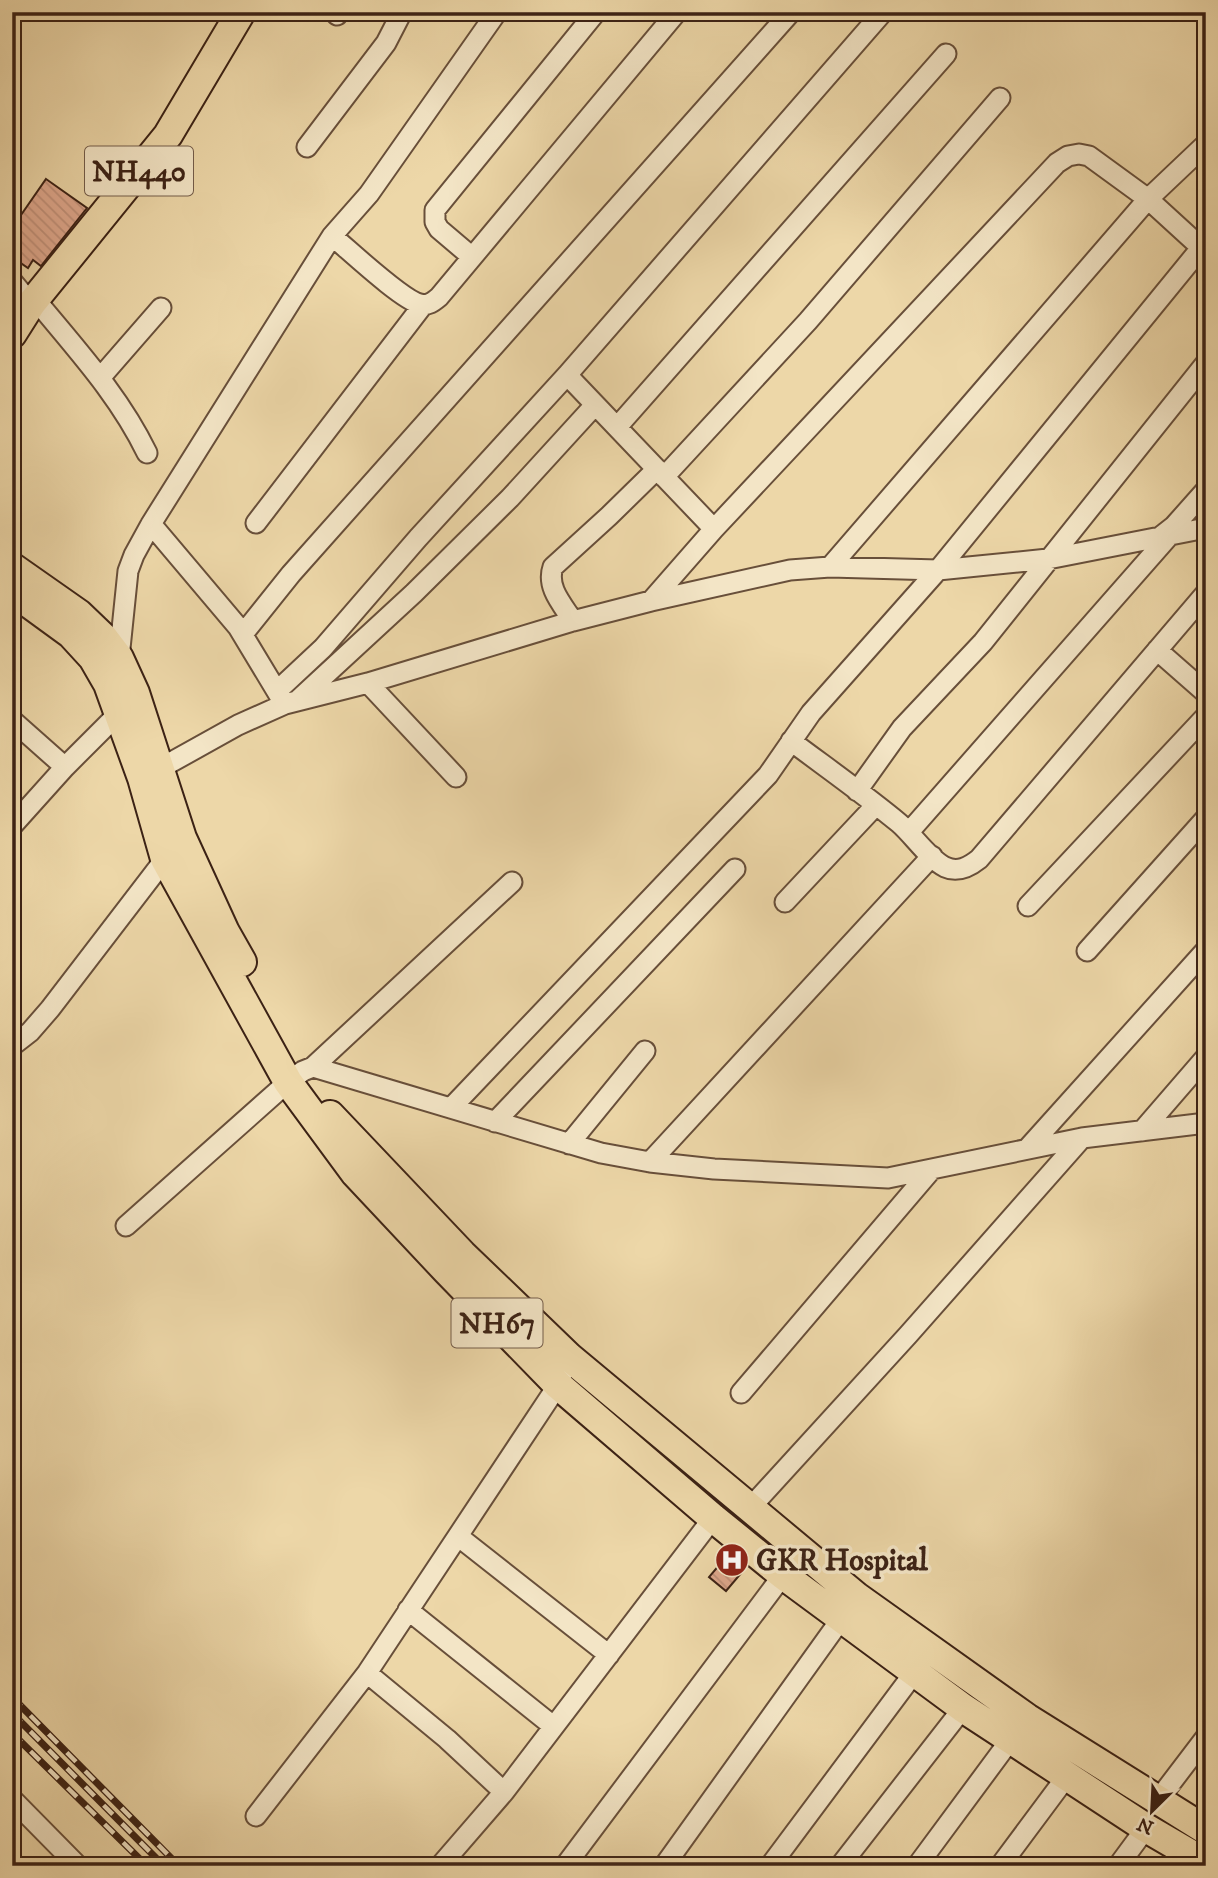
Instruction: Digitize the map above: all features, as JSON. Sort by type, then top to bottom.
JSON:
[{"type":"highway","name":"NH440","points":[[22,316],[168,135],[241,12]]},
{"type":"highway","name":"NH67","points":[[12,567],[79,614],[119,659],[135,693],[165,859],[301,1073],[334,1119],[462,1254],[569,1356],[750,1508],[914,1673],[1146,1828],[1206,1863]]},
{"type":"highway","name":"NH67","points":[[12,591],[71,634],[93,657],[183,838],[225,932],[355,1173],[558,1385],[783,1575],[849,1607],[1206,1829]]},
{"type":"street","points":[[307,147],[386,43],[402,12]]},
{"type":"street","points":[[119,659],[128,571],[151,524],[332,236],[369,194],[497,12]]},
{"type":"street","points":[[472,257],[439,229],[435,222],[435,210],[596,12]]},
{"type":"street","points":[[332,236],[405,297],[423,305],[431,303],[439,297],[677,12]]},
{"type":"street","points":[[243,634],[290,574],[791,12]]},
{"type":"street","points":[[286,699],[329,642],[434,519],[567,375],[883,12]]},
{"type":"street","points":[[618,426],[946,54]]},
{"type":"street","points":[[573,621],[551,584],[553,566],[661,472],[800,330],[1000,98]]},
{"type":"street","points":[[831,567],[1148,199],[1206,144]]},
{"type":"street","points":[[451,1108],[768,775],[811,713],[937,570],[1203,250],[1148,199],[1089,156],[1068,156],[1057,163],[651,601]]},
{"type":"street","points":[[12,281],[22,316],[100,378],[135,427],[147,453]]},
{"type":"street","points":[[256,523],[423,305]]},
{"type":"street","points":[[100,378],[161,308]]},
{"type":"street","points":[[857,791],[902,728],[968,660],[1206,363]]},
{"type":"street","points":[[567,375],[715,529]]},
{"type":"street","points":[[151,773],[286,699],[414,593],[510,498],[595,405]]},
{"type":"street","points":[[909,832],[1206,489]]},
{"type":"street","points":[[151,524],[243,634],[286,699]]},
{"type":"street","points":[[286,699],[368,682],[573,621],[651,601],[790,570],[831,567],[937,570],[1048,559],[1206,528]]},
{"type":"street","points":[[791,741],[876,805],[947,868],[958,870],[970,867],[1206,593]]},
{"type":"street","points":[[1157,650],[1206,693]]},
{"type":"street","points":[[368,682],[456,777]]},
{"type":"street","points":[[12,826],[119,713]]},
{"type":"street","points":[[1028,906],[1206,716]]},
{"type":"street","points":[[12,720],[65,767]]},
{"type":"street","points":[[785,902],[876,805]]},
{"type":"street","points":[[1087,951],[1206,818]]},
{"type":"street","points":[[650,1162],[933,856]]},
{"type":"street","points":[[12,1046],[30,1032],[50,1009],[165,859]]},
{"type":"street","points":[[495,1122],[735,869]]},
{"type":"street","points":[[125,1226],[301,1073],[512,882]]},
{"type":"street","points":[[1027,1149],[1206,950]]},
{"type":"street","points":[[569,1144],[645,1051]]},
{"type":"street","points":[[1142,1131],[1206,1057]]},
{"type":"street","points":[[301,1073],[451,1108],[569,1144],[650,1162],[714,1169],[878,1179],[1082,1138],[1206,1123]]},
{"type":"street","points":[[750,1508],[1082,1138]]},
{"type":"street","points":[[741,1392],[932,1169]]},
{"type":"street","points":[[256,1816],[366,1673],[558,1385],[569,1356]]},
{"type":"street","points":[[440,1866],[504,1792],[713,1518]]},
{"type":"street","points":[[458,1536],[609,1655]]},
{"type":"street","points":[[565,1866],[783,1575]]},
{"type":"street","points":[[664,1866],[849,1607]]},
{"type":"street","points":[[408,1610],[553,1726]]},
{"type":"street","points":[[366,1673],[447,1739],[504,1792]]},
{"type":"street","points":[[769,1866],[914,1673]]},
{"type":"street","points":[[840,1866],[963,1708]]},
{"type":"street","points":[[1157,1800],[1206,1737]]},
{"type":"street","points":[[917,1866],[1011,1739]]},
{"type":"street","points":[[1000,1866],[1067,1776]]},
{"type":"street","points":[[12,1799],[78,1866]]},
{"type":"street","points":[[1118,1866],[1146,1828]]},
{"type":"building","points":[[46,179],[87,208],[41,266],[33,260],[28,268],[12,257],[12,228]]},
{"type":"building","points":[[726,1557],[743,1571],[726,1591],[709,1577]]},
{"type":"railway","points":[[12,1697],[179,1866]]},
{"type":"railway","points":[[12,1713],[164,1866]]},
{"type":"railway","points":[[12,1733],[147,1866]]},
{"type":"place","name":"GKR Hospital","points":[[732,1560]]}]
